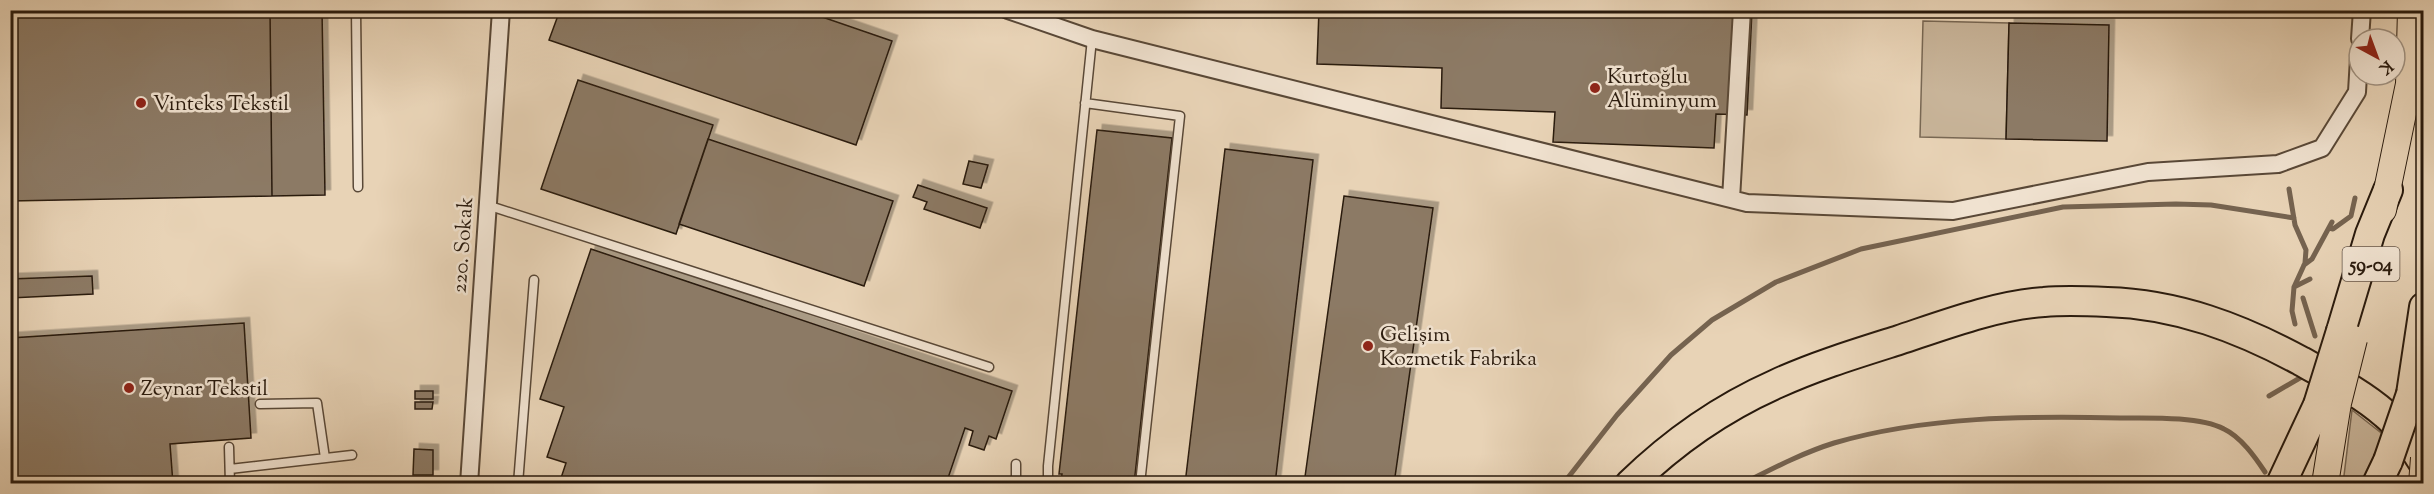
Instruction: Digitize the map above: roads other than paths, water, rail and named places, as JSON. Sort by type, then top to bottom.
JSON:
[{"type":"highway","points":[[2281,483],[2328,404],[2348,335],[2370,234],[2388,190]]},
{"type":"highway","points":[[1630,483],[1680,441],[1732,406],[1776,383],[1976,315],[2043,302],[2109,302],[2170,309],[2254,336],[2336,380],[2386,414],[2424,464]]},
{"type":"highway","points":[[2382,472],[2411,394],[2424,307]]},
{"type":"main road","points":[[2388,190],[2409,84],[2411,10]]},
{"type":"main road","points":[[2325,483],[2328,404]]},
{"type":"main road","points":[[2422,483],[2424,458]]},
{"type":"street","name":"220. Sokak","points":[[469,483],[501,10]]},
{"type":"street","points":[[1008,10],[1092,39],[1747,203],[1953,211],[2148,172],[2278,164],[2322,148],[2356,92],[2356,87]]},
{"type":"street","points":[[1731,199],[1742,10]]},
{"type":"street","points":[[2361,27],[2362,10]]},
{"type":"lane","points":[[356,10],[358,187]]},
{"type":"lane","points":[[1048,483],[1092,39]]},
{"type":"lane","points":[[1085,103],[1180,116],[1140,483]]},
{"type":"lane","points":[[487,205],[989,367]]},
{"type":"lane","points":[[518,483],[534,280]]},
{"type":"lane","points":[[260,404],[317,403],[325,458]]},
{"type":"lane","points":[[228,447],[230,483]]},
{"type":"lane","points":[[230,469],[352,454]]},
{"type":"lane","points":[[1016,464],[1016,483]]},
{"type":"waterway","points":[[2289,189],[2295,225],[2306,250],[2305,263],[2294,287]]},
{"type":"waterway","points":[[2329,228],[2333,229],[2351,216],[2355,198]]},
{"type":"waterway","points":[[1563,484],[1617,415],[1671,355],[1712,320],[1776,282],[1861,249],[2063,207],[2211,205],[2294,218]]},
{"type":"waterway","points":[[2304,265],[2312,259],[2332,222]]},
{"type":"waterway","points":[[2295,324],[2292,311],[2294,287],[2310,279]]},
{"type":"waterway","points":[[2303,298],[2315,336]]},
{"type":"waterway","points":[[2269,396],[2305,375]]},
{"type":"waterway","points":[[1742,484],[1810,452],[1869,434],[1940,423],[2048,417],[2159,418],[2214,425],[2242,442],[2265,472]]},
{"type":"place","name":"Kurtoğlu Alüminyum","points":[[1595,88]]},
{"type":"place","name":"Vinteks Tekstil","points":[[141,103]]},
{"type":"place","name":"Gelişim Kozmetik Fabrika","points":[[1368,346]]},
{"type":"place","name":"Zeynar Tekstil","points":[[129,388]]}]
